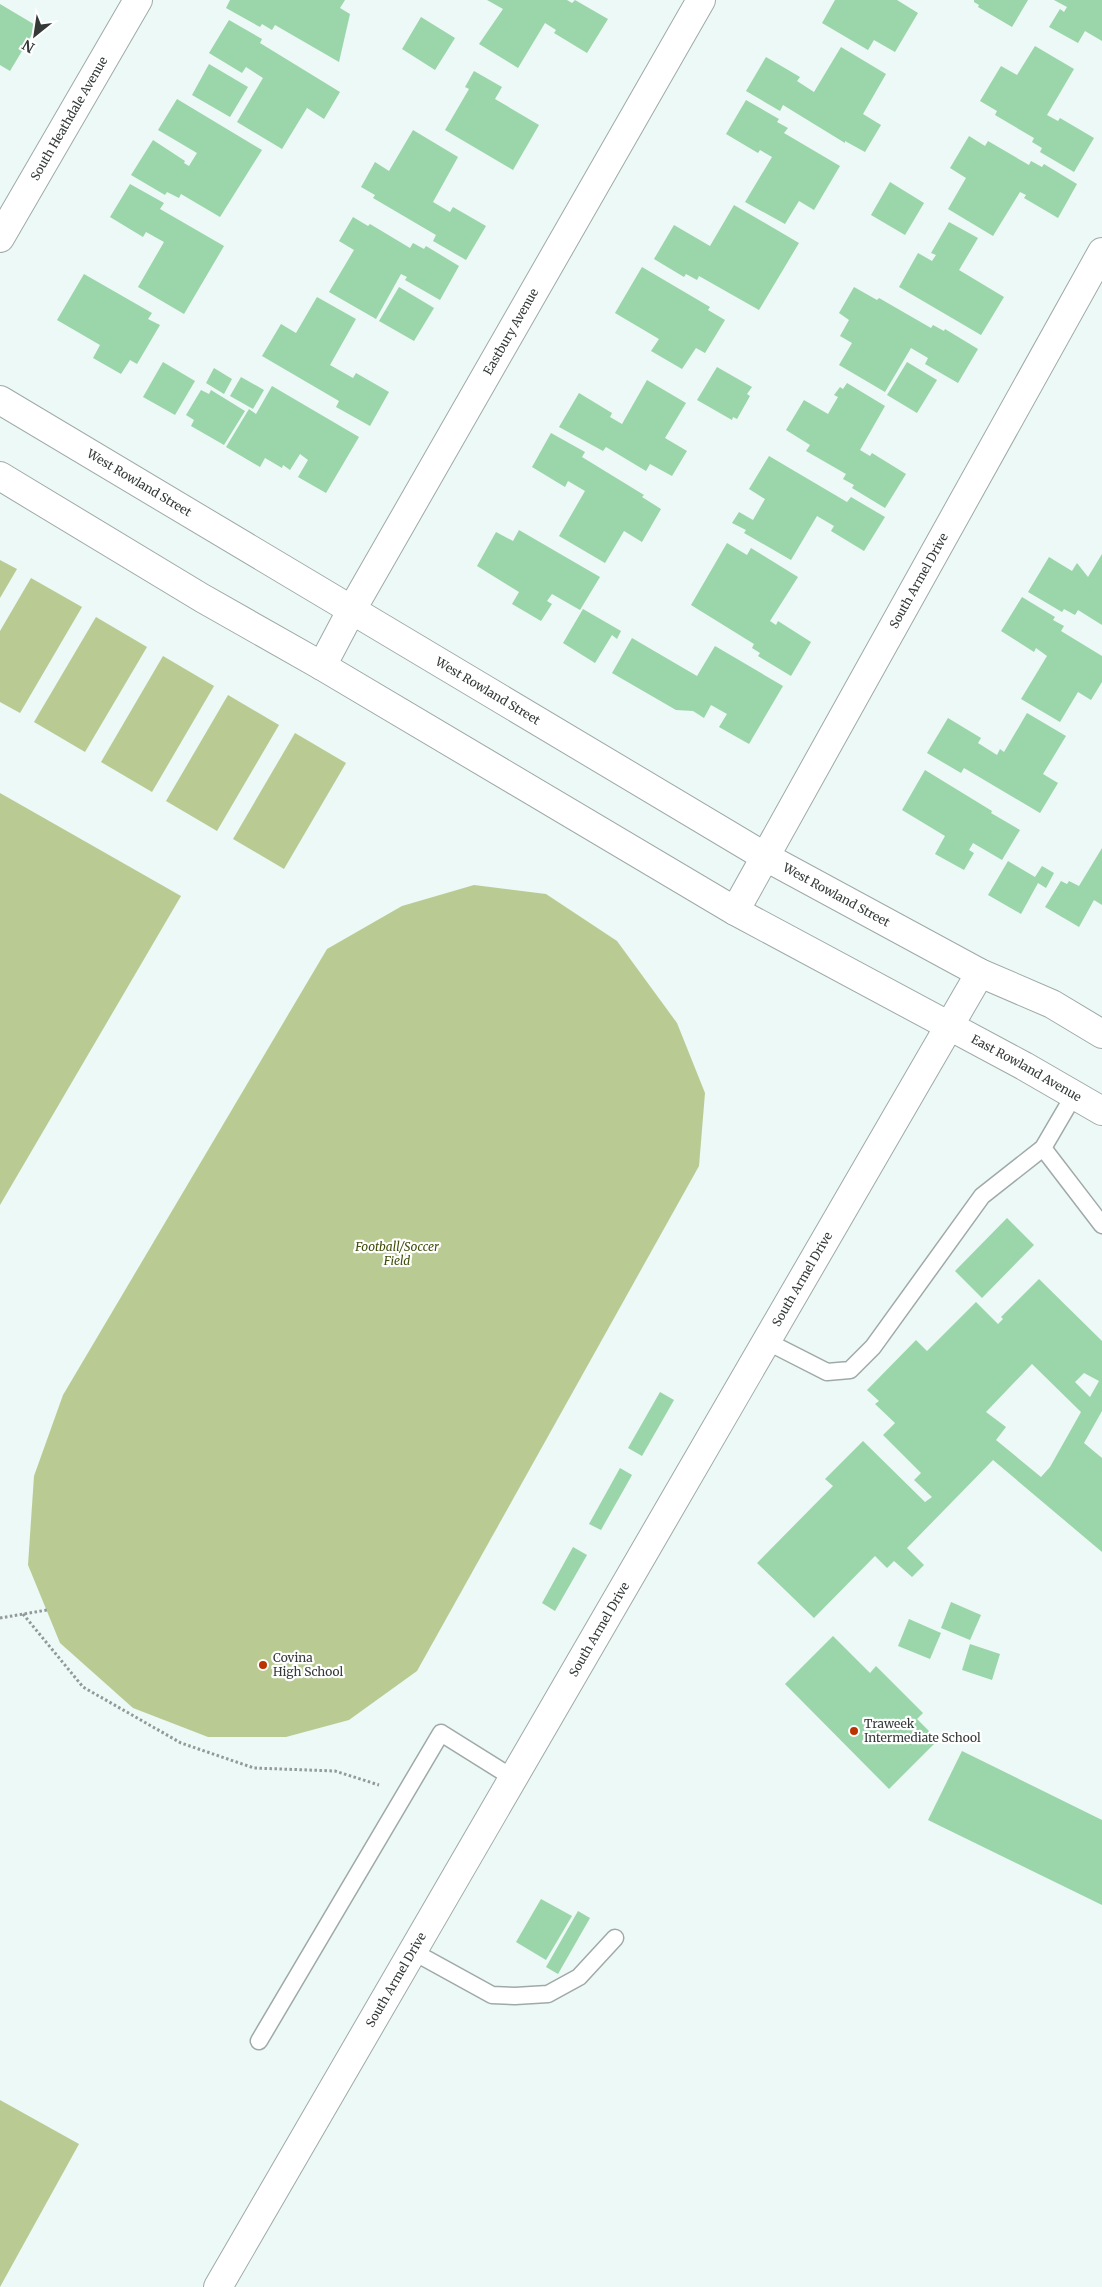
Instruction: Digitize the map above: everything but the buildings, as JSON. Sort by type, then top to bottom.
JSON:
[{"type":"street","name":"South Heathdale Avenue","points":[[0,238],[138,0]]},
{"type":"street","name":"Eastbury Avenue","points":[[322,666],[351,612],[701,0]]},
{"type":"street","name":"South Armel Drive","points":[[735,911],[1102,252]]},
{"type":"street","name":"West Rowland Street","points":[[0,400],[351,612],[764,856],[980,973]]},
{"type":"street","points":[[0,476],[202,598],[322,666],[735,911],[950,1026]]},
{"type":"street","name":"South Armel Drive","points":[[218,2287],[980,973]]},
{"type":"street","points":[[980,973],[1052,1004],[1102,1034]]},
{"type":"street","name":"East Rowland Avenue","points":[[950,1026],[1102,1111]]},
{"type":"lane","points":[[766,1341],[827,1372],[850,1370],[873,1347],[982,1196],[1043,1148],[1074,1095]]},
{"type":"lane","points":[[1043,1148],[1102,1225]]},
{"type":"lane","points":[[259,2041],[441,1733],[513,1778]]},
{"type":"lane","points":[[412,1951],[492,1995],[548,1994],[579,1977],[615,1938]]},
{"type":"path","points":[[0,1618],[47,1610]]},
{"type":"path","points":[[23,1614],[83,1688],[182,1743],[254,1768],[335,1770],[405,1793]]},
{"type":"green space","points":[[0,560],[17,569],[0,598]]},
{"type":"green space","points":[[31,578],[82,607],[20,713],[0,702],[0,631]]},
{"type":"green space","points":[[96,617],[147,647],[85,752],[34,722]]},
{"type":"green space","points":[[163,656],[214,686],[152,792],[101,762]]},
{"type":"green space","points":[[228,695],[279,725],[217,831],[166,801]]},
{"type":"green space","points":[[295,733],[346,763],[284,869],[233,839]]},
{"type":"green space","points":[[0,793],[181,896],[0,1205]]},
{"type":"green space","name":"Football/Soccer Field","points":[[474,885],[546,894],[617,941],[677,1023],[705,1093],[699,1166],[417,1671],[349,1720],[286,1737],[208,1737],[133,1708],[60,1643],[28,1565],[34,1476],[63,1395],[327,949],[402,906]]},
{"type":"green space","points":[[0,2100],[79,2144],[0,2287]]},
{"type":"place","name":"Covina High School","points":[[263,1665]]},
{"type":"place","name":"Traweek Intermediate School","points":[[854,1731]]}]
